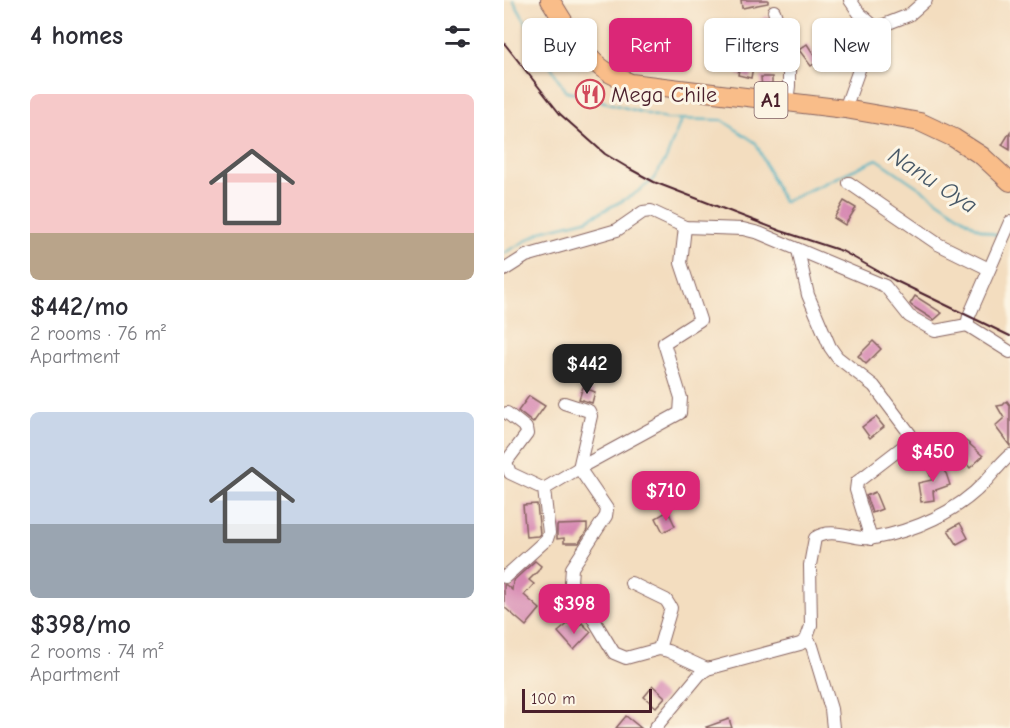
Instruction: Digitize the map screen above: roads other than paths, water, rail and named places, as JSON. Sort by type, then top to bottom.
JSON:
[{"type":"highway","name":"A1","points":[[550,0],[578,44],[592,60],[608,72],[631,83],[845,109],[920,122],[954,138],[982,156],[1010,182]]},
{"type":"street","points":[[850,0],[865,18]]},
{"type":"street","points":[[891,22],[909,15],[926,0]]},
{"type":"street","points":[[774,11],[789,57],[787,102]]},
{"type":"street","points":[[845,109],[858,72]]},
{"type":"street","points":[[849,183],[938,244],[989,270]]},
{"type":"street","points":[[504,270],[526,256],[617,230],[643,212],[651,211],[685,227],[743,229],[759,233],[885,286],[909,316],[935,331],[967,325],[1010,352]]},
{"type":"street","points":[[544,489],[680,413],[681,398],[664,343],[700,320],[681,263],[685,227]]},
{"type":"street","points":[[967,325],[1007,228]]},
{"type":"street","points":[[798,250],[808,295],[830,347],[837,357],[874,386],[910,434],[909,442],[857,482],[856,490],[871,539]]},
{"type":"street","points":[[564,403],[589,411],[591,416],[579,468],[607,509],[606,516],[572,568],[572,582],[614,653],[626,658],[659,649],[707,669]]},
{"type":"street","points":[[507,413],[526,428],[527,434],[506,462],[510,473],[544,489]]},
{"type":"street","points":[[655,728],[700,674],[707,669],[800,644],[806,640],[811,626],[810,565],[815,538],[821,534],[832,533],[871,539],[908,529],[936,518],[984,483],[1010,455]]},
{"type":"street","points":[[505,577],[547,539],[549,533],[544,489]]},
{"type":"street","points":[[631,583],[666,600],[671,608],[659,649]]},
{"type":"street","points":[[806,640],[812,646],[831,709],[832,728]]},
{"type":"waterway","name":"Nanu Oya","points":[[513,0],[565,91],[666,119],[722,120],[756,143],[783,202],[877,159],[978,228],[999,236]]},
{"type":"waterway","points":[[504,253],[545,230],[586,220],[633,195],[652,181],[666,159],[681,120]]},
{"type":"railway","points":[[504,43],[560,114],[605,154],[630,169],[654,182],[781,231],[842,251],[894,280],[1010,336]]},
{"type":"place","name":"Mega Chile","points":[[590,94]]}]
